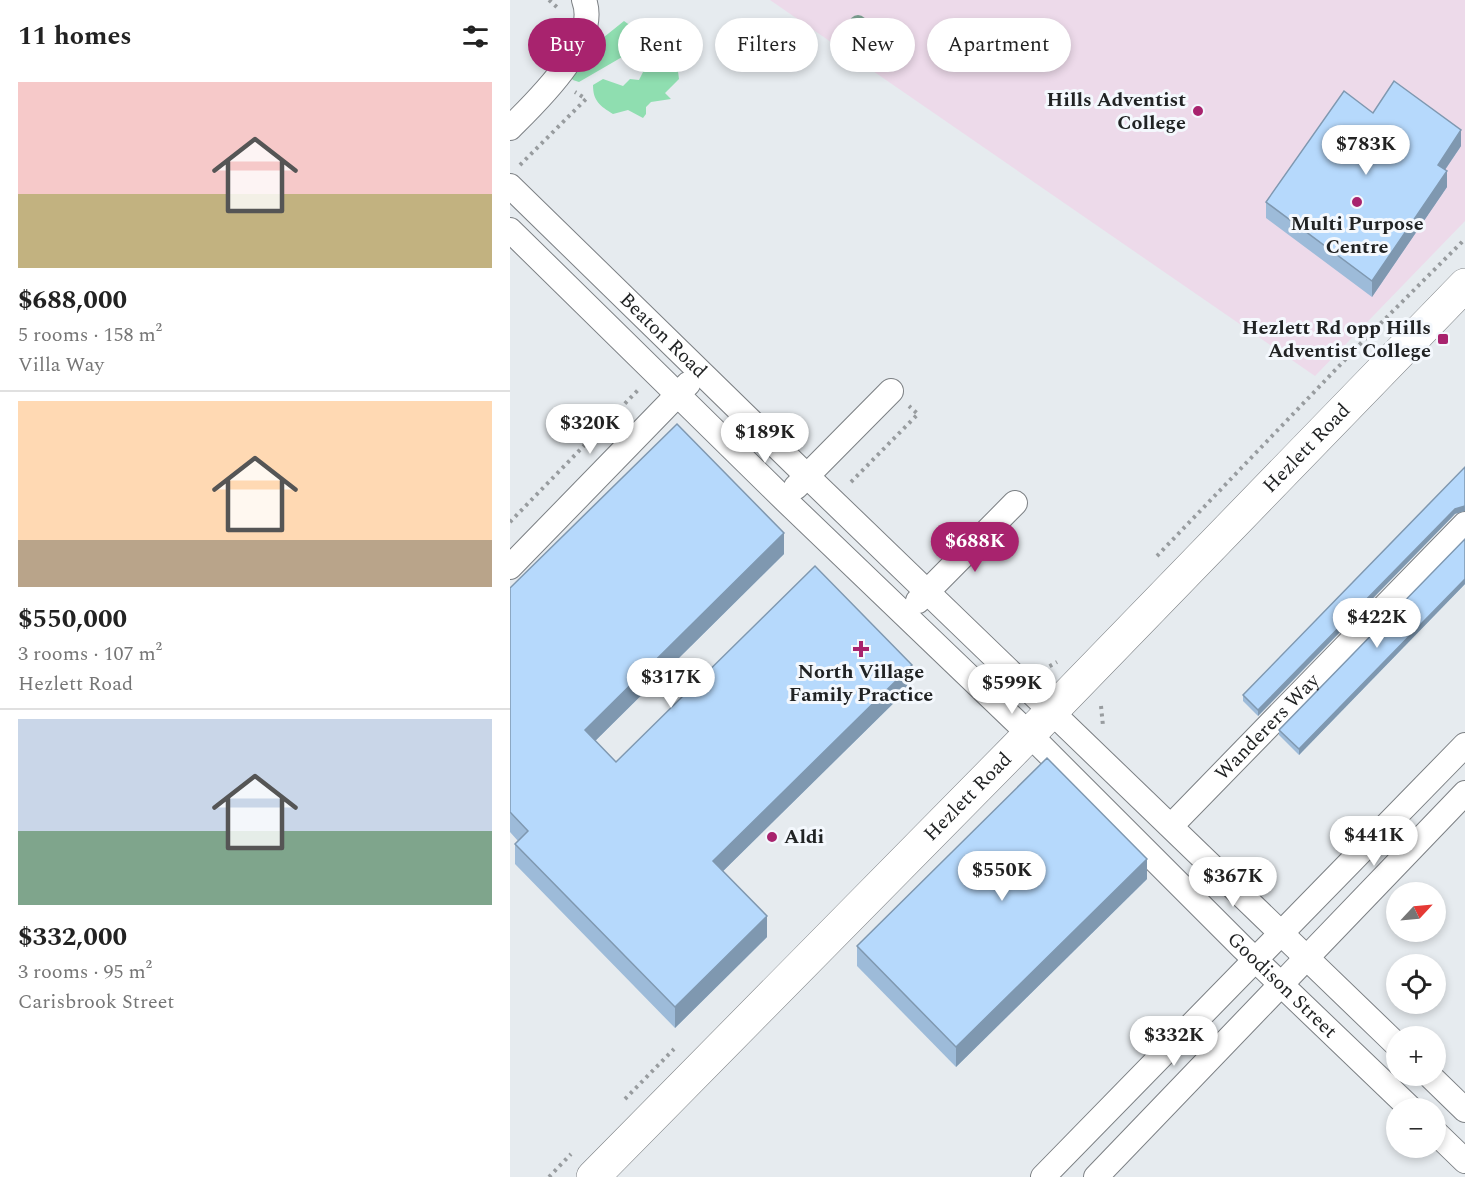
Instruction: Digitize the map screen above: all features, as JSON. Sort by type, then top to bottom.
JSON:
[{"type":"main road","name":"Hezlett Road","points":[[593,1177],[1029,734],[1465,285]]},
{"type":"street","points":[[510,128],[565,67],[586,26],[587,7],[584,0]]},
{"type":"street","name":"Beaton Road","points":[[512,178],[700,372],[1051,710]]},
{"type":"street","name":"Beaton Road","points":[[510,230],[784,499],[1029,734]]},
{"type":"street","points":[[510,567],[700,372]]},
{"type":"street","points":[[784,499],[891,391]]},
{"type":"street","points":[[905,614],[1015,504]]},
{"type":"street","name":"Wanderers Way","points":[[1171,826],[1465,524]]},
{"type":"street","name":"Goodison Street","points":[[1051,710],[1386,1034]]},
{"type":"street","name":"Goodison Street","points":[[1029,734],[1281,986],[1399,1098]]},
{"type":"street","points":[[1043,1177],[1465,745]]},
{"type":"street","points":[[1096,1177],[1465,793]]},
{"type":"street","points":[[1440,1086],[1465,1110]]},
{"type":"street","points":[[1446,1143],[1465,1161]]},
{"type":"path","points":[[512,178],[586,99]]},
{"type":"path","points":[[510,522],[643,385]]},
{"type":"path","points":[[851,482],[918,414]]},
{"type":"shaded area","name":"Hills Adventist College","points":[[770,0],[1465,0],[1465,221],[1315,376],[874,72],[915,72],[915,18],[830,18],[830,41],[818,33],[818,18],[796,18]]},
{"type":"green space","points":[[618,26],[618,59],[606,66],[606,35]]},
{"type":"green space","points":[[596,72],[579,82],[573,80],[567,73]]},
{"type":"green space","points":[[643,72],[678,72],[679,79],[665,93],[671,99],[651,102],[646,107],[646,114],[643,118],[628,110],[613,114],[601,106],[594,95],[593,85],[603,79],[623,86],[630,79],[639,80]]},
{"type":"building","name":"Multi Purpose Centre","points":[[1394,81],[1461,130],[1438,165],[1447,171],[1372,281],[1266,202],[1344,91],[1373,113]]},
{"type":"building","points":[[677,424],[784,533],[585,730],[616,762],[815,566],[912,665],[713,861],[767,916],[675,1007],[515,844],[528,831],[510,812],[510,588]]},
{"type":"building","points":[[1465,467],[1465,506],[1455,509],[1258,710],[1243,695]]},
{"type":"building","points":[[1465,539],[1465,579],[1299,749],[1279,730]]},
{"type":"building","points":[[1047,758],[1147,859],[956,1047],[857,946]]},
{"type":"place","name":"Hills Adventist College","points":[[1198,111]]},
{"type":"place","name":"Multi Purpose Centre","points":[[1357,202]]},
{"type":"place","name":"Hezlett Rd opp Hills Adventist College","points":[[1443,339]]},
{"type":"place","name":"North Village Family Practice","points":[[861,649]]},
{"type":"place","name":"Aldi","points":[[772,837]]}]
